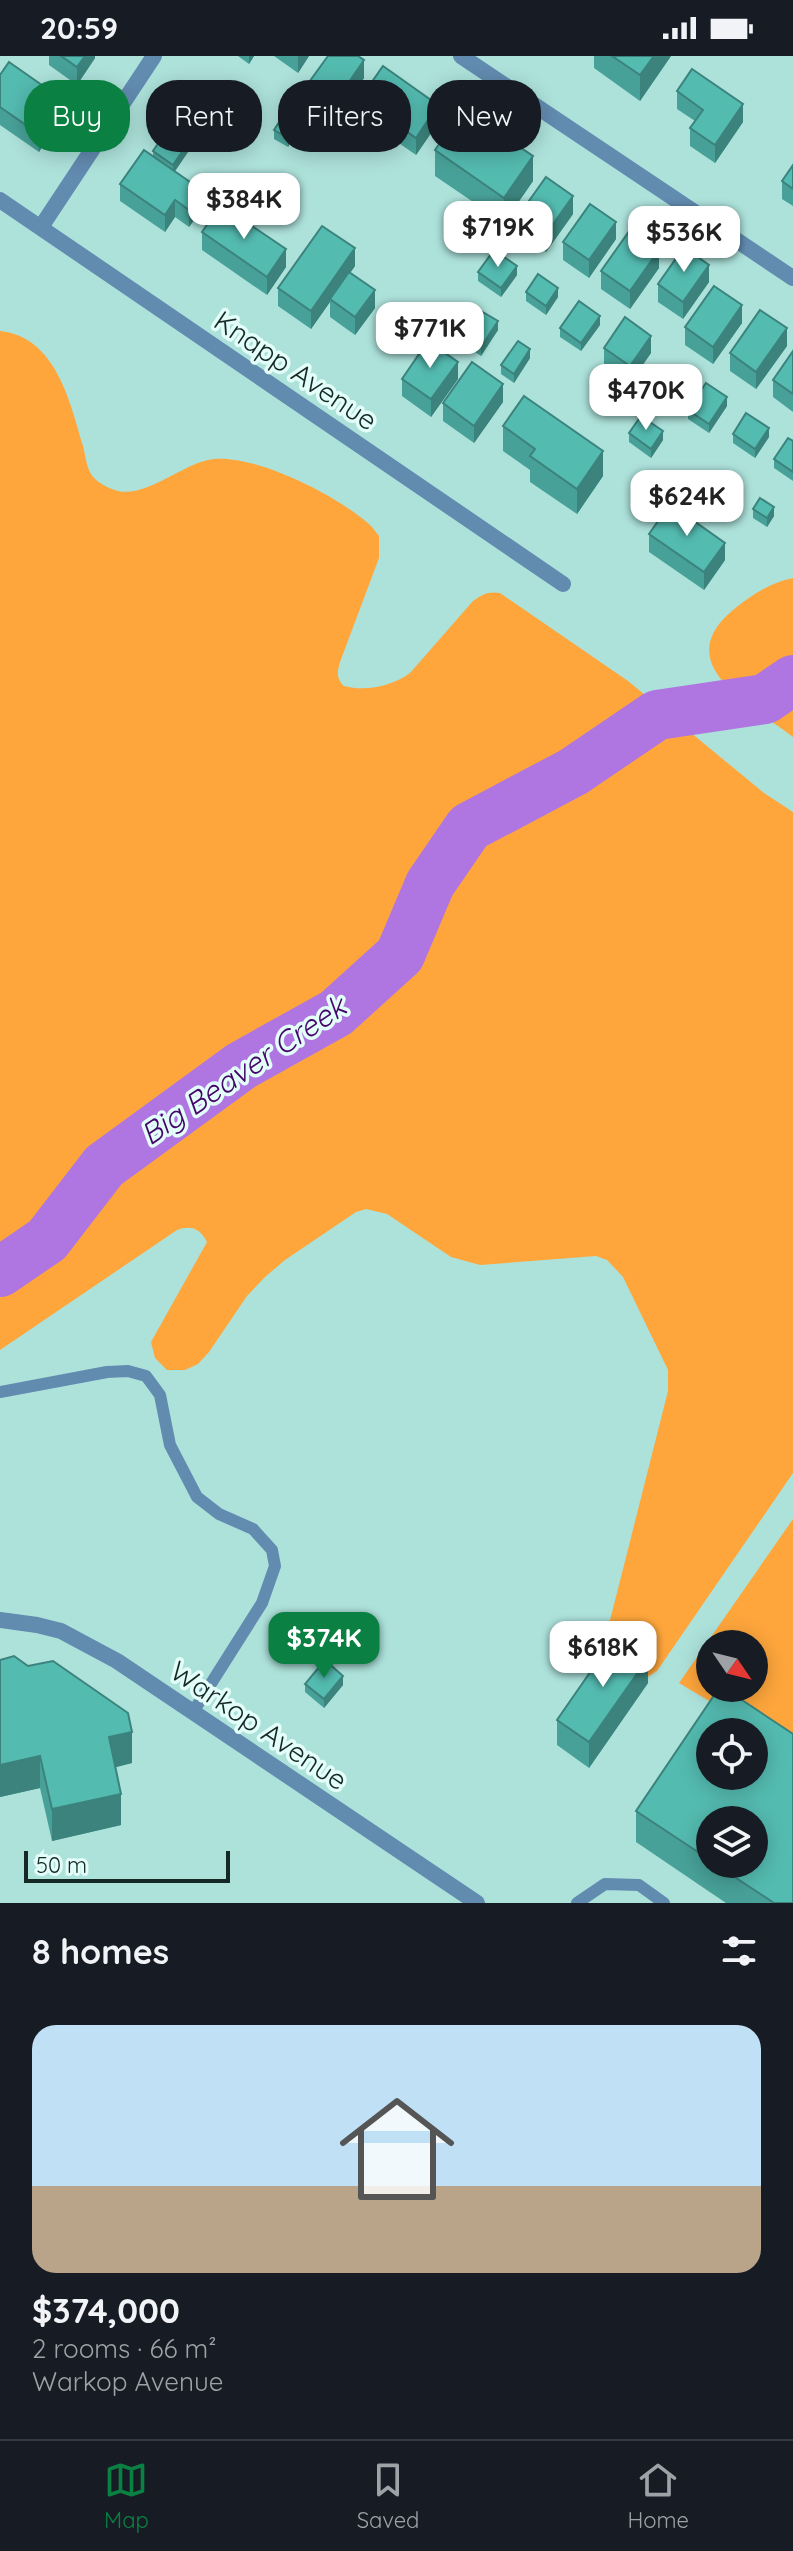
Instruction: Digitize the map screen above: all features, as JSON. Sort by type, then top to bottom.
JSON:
[{"type":"street","points":[[41,227],[154,56]]},
{"type":"street","points":[[461,56],[793,278]]},
{"type":"street","name":"Knapp Avenue","points":[[0,200],[563,584]]},
{"type":"street","name":"Warkop Avenue","points":[[0,1620],[61,1631],[117,1661],[477,1903]]},
{"type":"lane","points":[[0,1392],[107,1372],[128,1371],[146,1376],[160,1395],[170,1445],[197,1497],[219,1514],[253,1529],[272,1550],[275,1566],[262,1603],[193,1712]]},
{"type":"lane","points":[[577,1903],[605,1884],[639,1885],[664,1903]]},
{"type":"shaded area","points":[[0,331],[19,336],[35,345],[58,374],[89,470],[105,486],[123,492],[135,491],[208,460],[247,462],[318,490],[372,527],[379,536],[379,558],[339,666],[338,678],[344,686],[370,688],[403,678],[473,601],[492,592],[500,593],[628,681],[764,793],[793,812],[793,1473],[657,1671],[643,1680],[607,1664],[604,1644],[668,1391],[668,1370],[623,1277],[607,1260],[596,1256],[480,1265],[451,1257],[387,1214],[366,1209],[356,1212],[265,1277],[247,1296],[198,1364],[185,1370],[167,1370],[155,1358],[151,1342],[207,1242],[198,1231],[187,1228],[177,1230],[0,1350]]},
{"type":"shaded area","points":[[793,578],[793,737],[757,712],[723,682],[713,666],[709,648],[715,630],[733,610],[761,590]]},
{"type":"shaded area","points":[[793,1519],[793,1751],[768,1736],[768,1718],[738,1718],[711,1702],[768,1702],[768,1630],[716,1630]]},
{"type":"shaded area","points":[[696,1659],[696,1693],[679,1683]]},
{"type":"building","points":[[61,56],[85,56],[77,67]]},
{"type":"building","points":[[328,56],[358,56],[364,60],[350,80],[311,80]]},
{"type":"building","points":[[612,56],[654,56],[640,75]]},
{"type":"building","points":[[9,62],[35,80],[24,80],[24,124],[0,107],[0,75]]},
{"type":"building","points":[[383,66],[403,80],[373,80]]},
{"type":"building","points":[[692,69],[743,104],[715,145],[690,128],[703,110],[677,91]]},
{"type":"building","points":[[411,86],[427,97],[427,122],[416,138],[411,135]]},
{"type":"building","points":[[144,150],[203,191],[189,210],[175,200],[165,215],[120,184]]},
{"type":"building","points":[[154,152],[182,152],[173,165]]},
{"type":"building","points":[[438,152],[527,152],[533,156],[504,198]]},
{"type":"building","points":[[793,165],[793,189],[782,181]]},
{"type":"building","points":[[546,177],[573,196],[546,234],[519,215]]},
{"type":"building","points":[[590,204],[616,222],[589,260],[563,242]]},
{"type":"building","points":[[221,205],[286,249],[267,277],[202,232]]},
{"type":"building","points":[[322,226],[355,248],[311,311],[278,288]]},
{"type":"building","points":[[630,230],[659,250],[630,291],[601,271]]},
{"type":"building","points":[[684,247],[709,265],[683,302],[658,284]]},
{"type":"building","points":[[494,250],[517,266],[501,288],[478,272]]},
{"type":"building","points":[[349,272],[375,290],[355,317],[330,299]]},
{"type":"building","points":[[538,274],[558,288],[546,306],[526,292]]},
{"type":"building","points":[[714,286],[742,305],[713,347],[685,327]]},
{"type":"building","points":[[579,301],[600,316],[581,343],[560,328]]},
{"type":"building","points":[[476,308],[498,321],[481,347],[460,334]]},
{"type":"building","points":[[760,310],[787,328],[756,372],[730,353]]},
{"type":"building","points":[[625,317],[651,336],[630,366],[604,348]]},
{"type":"building","points":[[428,341],[458,362],[431,399],[402,379]]},
{"type":"building","points":[[518,341],[530,349],[514,374],[501,365]]},
{"type":"building","points":[[793,351],[793,394],[773,380]]},
{"type":"building","points":[[472,362],[503,384],[474,426],[443,403]]},
{"type":"building","points":[[706,383],[727,397],[709,424],[688,410]]},
{"type":"building","points":[[657,387],[666,394],[660,403],[650,397]]},
{"type":"building","points":[[524,396],[603,451],[577,489],[530,456],[535,449],[503,426]]},
{"type":"building","points":[[746,413],[769,428],[755,449],[733,434]]},
{"type":"building","points":[[641,416],[663,431],[651,449],[629,433]]},
{"type":"building","points":[[788,438],[793,441],[793,472],[774,459]]},
{"type":"building","points":[[760,498],[774,507],[767,518],[753,509]]},
{"type":"building","points":[[670,504],[725,543],[704,572],[649,534]]},
{"type":"building","points":[[616,1635],[648,1658],[589,1742],[557,1720]]},
{"type":"building","points":[[14,1656],[28,1666],[53,1661],[128,1713],[132,1732],[109,1737],[121,1794],[52,1809],[40,1756],[0,1765],[0,1660]]},
{"type":"building","points":[[325,1660],[343,1676],[324,1699],[305,1684]]},
{"type":"building","points":[[710,1702],[745,1702],[793,1734],[793,1903],[774,1903],[736,1878],[768,1878],[768,1806],[696,1806],[696,1851],[636,1811],[696,1722],[696,1790],[768,1790],[768,1718],[699,1718]]},
{"type":"waterway","name":"Big Beaver Creek","points":[[0,1272],[47,1240],[104,1166],[241,1066],[336,1013],[400,955],[430,884],[469,827],[573,772],[657,715],[765,699],[793,680]]}]
